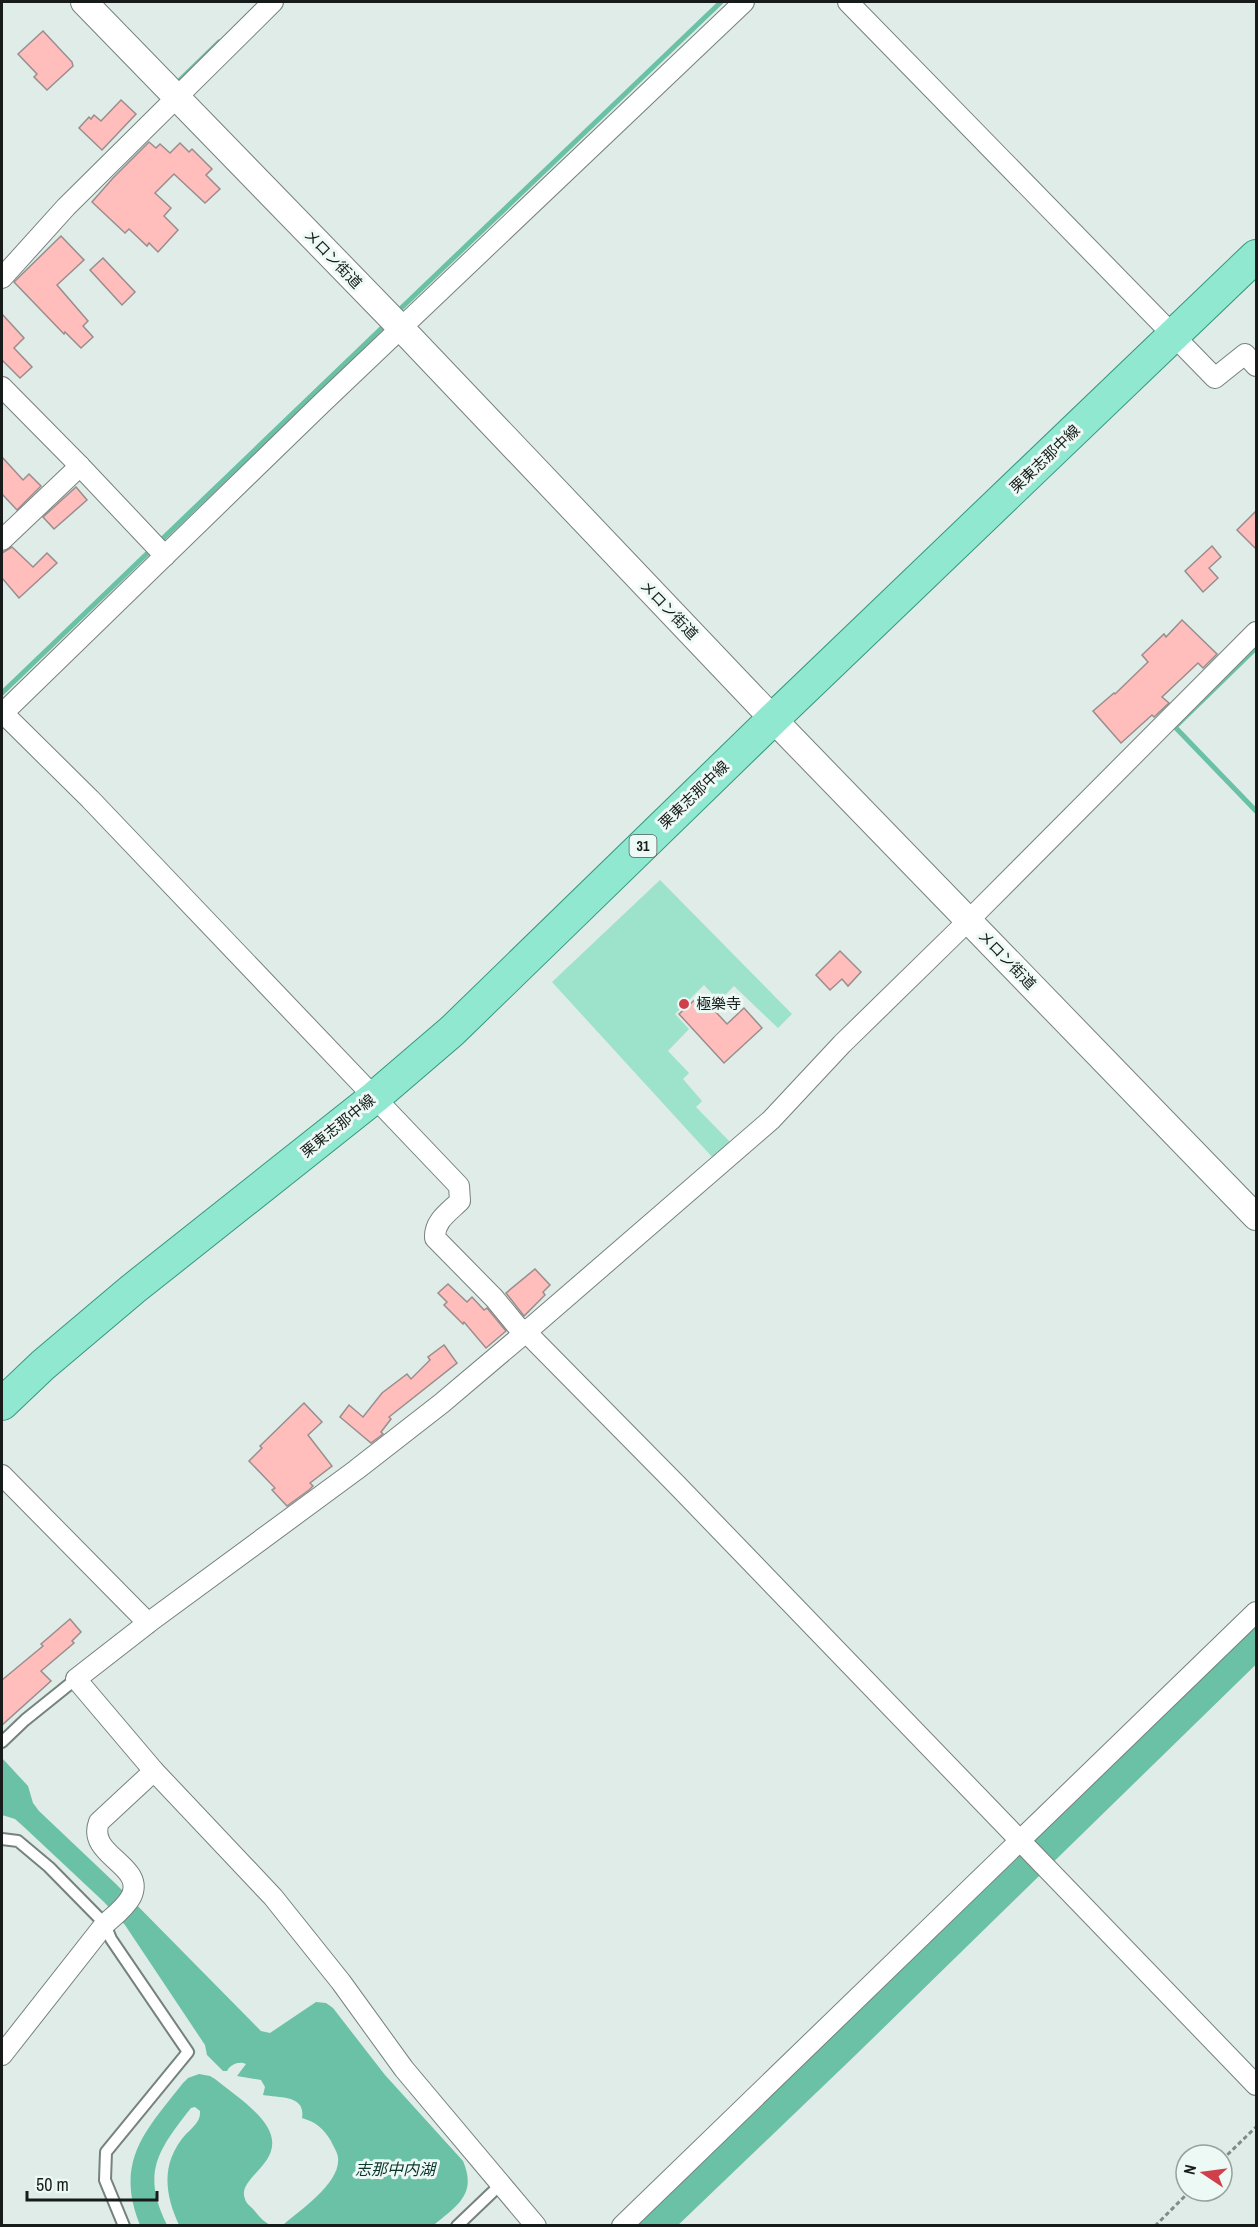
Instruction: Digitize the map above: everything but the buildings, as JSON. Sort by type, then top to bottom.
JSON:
[{"type":"main road","name":"栗東志那中線","points":[[2,1404],[43,1365],[133,1289],[375,1097],[460,1023],[773,719],[1257,256]]},
{"type":"street","name":"メロン街道","points":[[84,2],[394,321],[773,719],[1257,1216]]},
{"type":"street","points":[[2,278],[66,207],[273,2]]},
{"type":"street","points":[[744,2],[394,321],[157,547],[2,713],[90,799],[459,1186],[460,1201],[438,1222],[435,1238],[494,1298],[517,1326],[526,1332],[676,1484],[1257,2085]]},
{"type":"street","points":[[848,2],[1215,378],[1245,354],[1257,366]]},
{"type":"street","points":[[2,387],[157,547]]},
{"type":"street","points":[[2,540],[80,466]]},
{"type":"street","points":[[536,2226],[404,2069],[341,1982],[273,1897],[154,1771],[76,1679],[442,1403],[771,1120],[842,1044],[1257,632]]},
{"type":"street","points":[[2,1475],[148,1623]]},
{"type":"street","points":[[622,2226],[1018,1840],[1257,1612]]},
{"type":"street","points":[[2,2055],[105,1924],[124,1907],[132,1895],[134,1883],[129,1873],[96,1838],[96,1830],[99,1822],[154,1771]]},
{"type":"lane","points":[[2,1742],[25,1720],[76,1679]]},
{"type":"lane","points":[[2,1839],[18,1841],[42,1860],[105,1924],[111,1939],[188,2052],[106,2152],[105,2180],[123,2226]]},
{"type":"lane","points":[[457,2226],[501,2184]]},
{"type":"path","points":[[1234,2149],[1257,2127]]},
{"type":"path","points":[[1155,2226],[1178,2203]]},
{"type":"shaded area","points":[[660,880],[792,1014],[778,1028],[734,986],[719,1001],[704,985],[675,1014],[689,1029],[668,1051],[689,1073],[683,1079],[702,1101],[696,1107],[730,1142],[713,1158],[552,982]]},
{"type":"water","name":"志那中内湖","points":[[2,1758],[28,1786],[33,1803],[39,1811],[116,1884],[261,2031],[270,2033],[316,2002],[326,2003],[333,2008],[385,2075],[463,2161],[468,2182],[463,2198],[457,2205],[434,2225],[283,2225],[318,2196],[333,2177],[338,2158],[331,2141],[319,2126],[302,2118],[300,2105],[296,2101],[263,2095],[265,2087],[261,2080],[237,2076],[246,2064],[235,2064],[227,2071],[223,2071],[207,2055],[205,2045],[125,1925],[104,1902],[24,1827],[15,1819],[2,1815]]},
{"type":"water","points":[[199,2074],[210,2076],[237,2096],[253,2109],[269,2130],[272,2142],[271,2152],[244,2191],[247,2203],[270,2225],[179,2225],[168,2190],[169,2167],[178,2145],[199,2118],[200,2111],[195,2107],[191,2108],[170,2137],[157,2163],[154,2176],[155,2191],[167,2225],[140,2225],[133,2202],[131,2182],[132,2164],[138,2148],[157,2116],[183,2083],[188,2078]]},
{"type":"waterway","points":[[395,314],[721,2]]},
{"type":"waterway","points":[[180,80],[219,42]]},
{"type":"waterway","points":[[2,693],[387,323]]},
{"type":"waterway","points":[[1256,648],[1175,727],[1256,811]]},
{"type":"waterway","points":[[654,2226],[1256,1642]]},
{"type":"place","name":"極樂寺","points":[[684,1004]]}]
